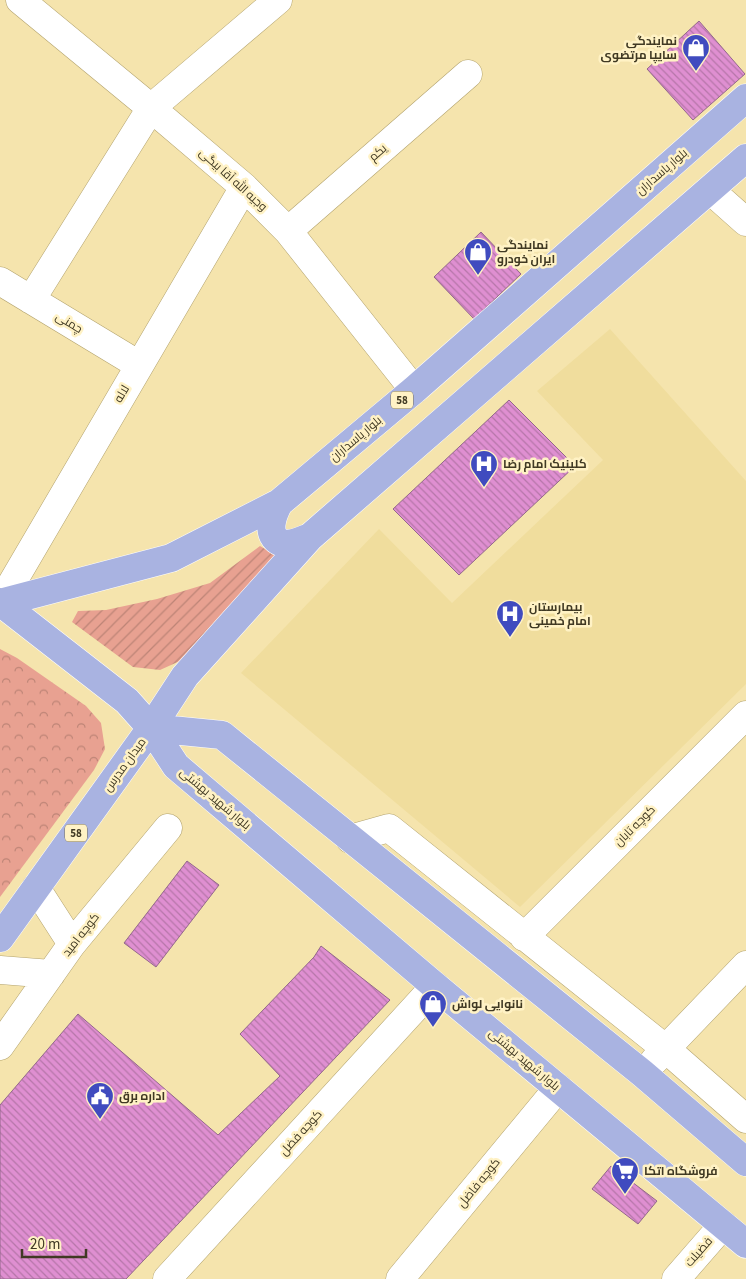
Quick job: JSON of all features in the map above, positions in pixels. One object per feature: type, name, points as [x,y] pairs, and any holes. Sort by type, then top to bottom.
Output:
[{"type":"main road","name":"بلوار پاسداران","points":[[0,602],[171,558],[279,503],[414,390],[746,98]]},
{"type":"main road","name":"58","points":[[151,728],[185,676],[310,537],[746,158]]},
{"type":"main road","points":[[279,503],[272,516],[271,523],[276,538],[283,543],[293,543],[310,537]]},
{"type":"main road","name":"میدان مدرس","points":[[0,602],[127,701],[151,728],[0,938]]},
{"type":"main road","points":[[151,728],[222,735],[642,1074],[746,1162]]},
{"type":"main road","name":"بلوار شهید بهشتی","points":[[151,728],[176,766],[435,986],[746,1244]]},
{"type":"street","name":"وجیه الله آقا بیگی","points":[[20,0],[244,187],[288,231],[414,390]]},
{"type":"street","points":[[31,300],[151,108],[278,0]]},
{"type":"street","name":"یکم","points":[[288,231],[468,74]]},
{"type":"street","name":"لاله","points":[[0,602],[244,187]]},
{"type":"street","points":[[710,190],[746,222]]},
{"type":"street","name":"چمنی","points":[[0,281],[138,366]]},
{"type":"street","name":"کوچه تابان","points":[[524,937],[746,715]]},
{"type":"street","name":"کوچه امید","points":[[0,1046],[72,944],[168,828]]},
{"type":"street","points":[[350,839],[389,828],[666,1049],[746,1119]]},
{"type":"street","points":[[36,888],[72,944]]},
{"type":"street","points":[[642,1074],[746,965]]},
{"type":"street","points":[[0,970],[51,974]]},
{"type":"street","name":"کوچه فضل","points":[[167,1279],[435,986]]},
{"type":"street","name":"کوچه فاضل","points":[[400,1279],[558,1088]]},
{"type":"street","name":"فضیلت","points":[[676,1279],[723,1225]]},
{"type":"shaded area","name":"بیمارستان امام خمینی","points":[[610,329],[746,481],[746,684],[520,907],[241,673],[379,529],[452,603],[603,460],[537,391]]},
{"type":"green space","points":[[260,546],[275,555],[182,660],[160,670],[133,667],[72,622],[78,611],[106,610],[157,599],[210,583]]},
{"type":"green space","points":[[0,649],[17,658],[86,706],[101,723],[105,749],[94,770],[0,897]]},
{"type":"building","name":"نمایندگی سایپا مرتضوی","points":[[699,21],[745,74],[693,120],[647,69]]},
{"type":"building","name":"نمایندگی ایران خودرو","points":[[481,232],[521,274],[474,319],[434,277]]},
{"type":"building","name":"کلینیک امام رضا","points":[[509,400],[575,466],[459,575],[393,509]]},
{"type":"building","points":[[187,861],[219,885],[156,967],[124,943]]},
{"type":"building","name":"اداره برق","points":[[321,946],[390,1000],[126,1279],[0,1279],[0,1105],[78,1014],[218,1135],[280,1076],[240,1034],[314,957]]},
{"type":"building","name":"فروشگاه اتکا","points":[[611,1166],[657,1201],[638,1224],[592,1189]]},
{"type":"place","name":"نمایندگی سایپا مرتضوی","points":[[696,72]]},
{"type":"place","name":"نمایندگی ایران خودرو","points":[[478,276]]},
{"type":"place","name":"کلینیک امام رضا","points":[[484,488]]},
{"type":"place","name":"بیمارستان امام خمینی","points":[[510,638]]},
{"type":"place","name":"نانوایی لواش","points":[[433,1028]]},
{"type":"place","name":"اداره برق","points":[[100,1120]]},
{"type":"place","name":"فروشگاه اتکا","points":[[625,1195]]}]
